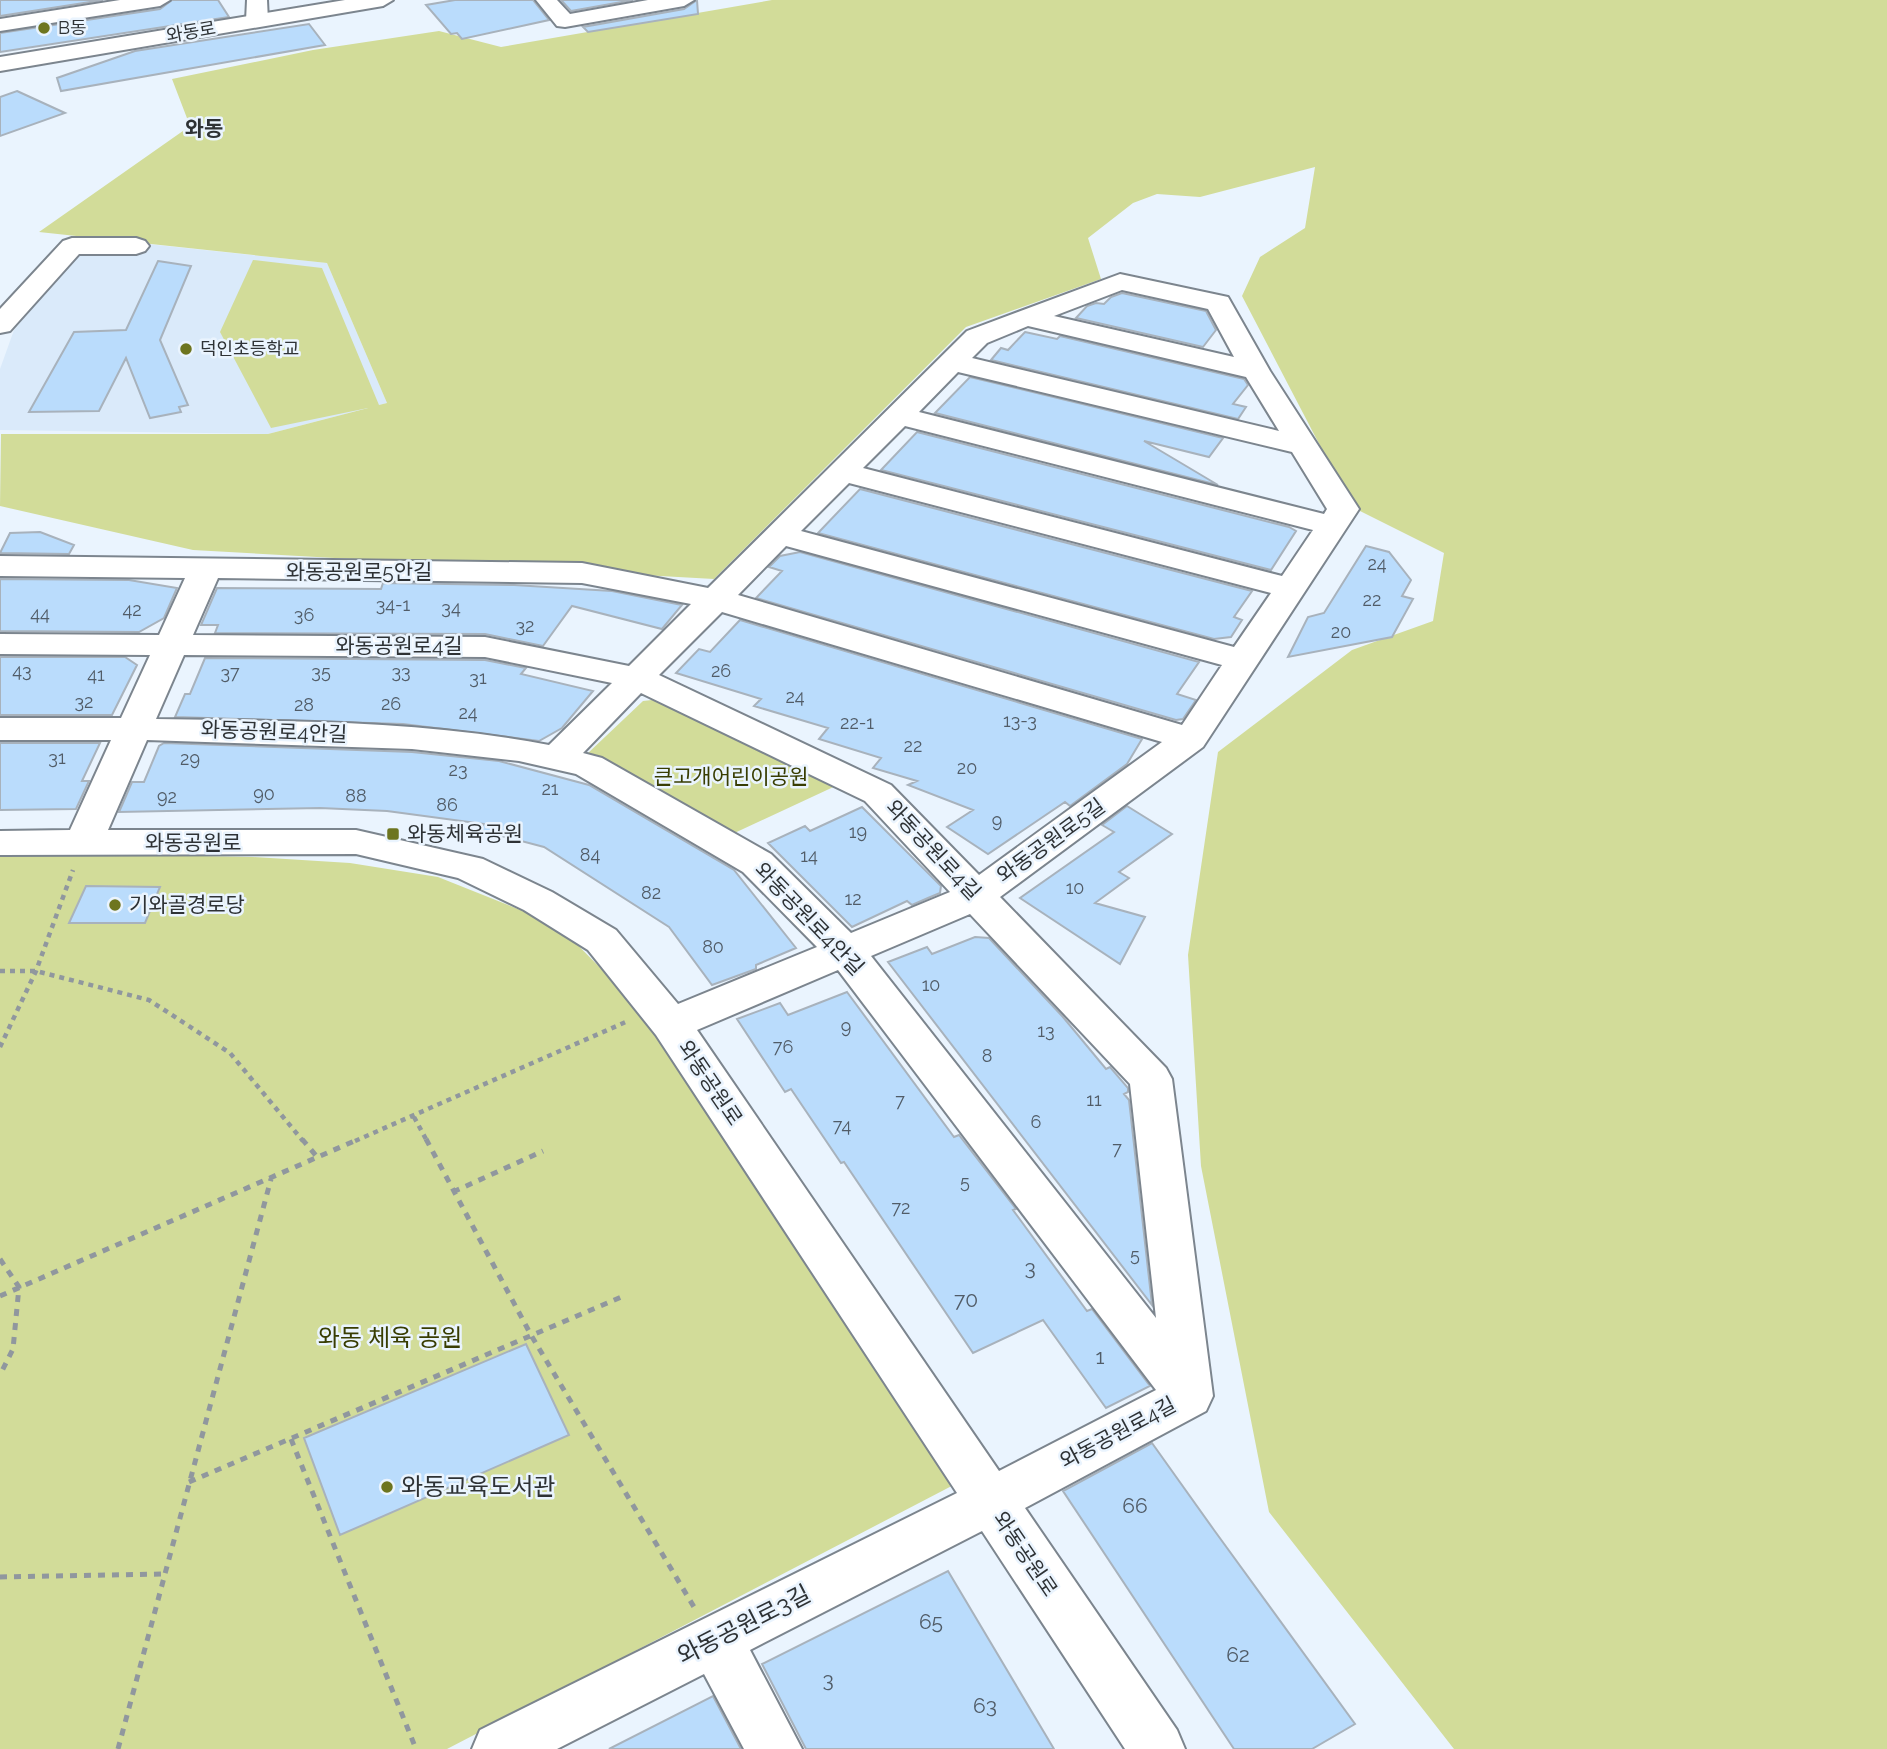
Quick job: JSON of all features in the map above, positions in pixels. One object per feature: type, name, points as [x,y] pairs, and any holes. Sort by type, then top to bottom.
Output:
[{"type":"street","points":[[4,25],[14,0]]},
{"type":"street","points":[[4,25],[125,3],[160,0]]},
{"type":"street","name":"와동로","points":[[0,64],[257,10],[383,0]]},
{"type":"street","points":[[546,0],[565,21],[684,0]]},
{"type":"street","points":[[0,325],[72,246],[136,246]]},
{"type":"street","name":"와동공원로5길","points":[[558,757],[977,337],[1119,282],[1218,303],[1256,371],[1343,509],[1190,739],[976,896],[845,951],[664,1016]]},
{"type":"street","points":[[1025,317],[1256,371]]},
{"type":"street","points":[[952,362],[1303,446]]},
{"type":"street","points":[[898,416],[1332,525]]},
{"type":"street","points":[[842,472],[1291,588]]},
{"type":"street","points":[[780,535],[1242,660]]},
{"type":"street","name":"와동공원로5안길","points":[[0,566],[582,573],[715,600]]},
{"type":"street","points":[[83,843],[205,570]]},
{"type":"street","points":[[715,600],[1190,739]]},
{"type":"street","name":"와동공원로4길","points":[[0,644],[485,647],[637,678],[878,793],[1151,1080],[1188,1396],[989,1502]]},
{"type":"street","name":"와동공원로4안길","points":[[0,729],[135,728],[432,738],[558,757],[589,766],[757,863],[845,951],[1188,1396]]},
{"type":"street","name":"와동공원로","points":[[0,843],[356,842],[469,868],[538,901],[602,940],[664,1016],[1157,1749]]},
{"type":"street","name":"와동공원로3길","points":[[500,1749],[989,1502]]},
{"type":"street","points":[[715,1640],[774,1749]]},
{"type":"path","points":[[0,1047],[36,971],[83,843]]},
{"type":"path","points":[[0,971],[36,971],[149,1000],[230,1053],[318,1158]]},
{"type":"path","points":[[0,1296],[414,1117],[664,1016]]},
{"type":"path","points":[[414,1117],[531,1335],[715,1640]]},
{"type":"path","points":[[453,1192],[543,1151]]},
{"type":"path","points":[[118,1749],[271,1178]]},
{"type":"path","points":[[0,1259],[9,1268],[19,1287],[13,1349],[0,1375]]},
{"type":"path","points":[[189,1482],[626,1295]]},
{"type":"path","points":[[291,1439],[416,1749]]},
{"type":"path","points":[[0,1577],[163,1574]]},
{"type":"shaded area","name":"덕인초등학교","points":[[90,238],[327,263],[387,403],[268,434],[0,430],[0,369],[14,330]]},
{"type":"green space","points":[[772,0],[1887,0],[1887,1749],[1454,1749],[1269,1512],[1201,1166],[1188,955],[1218,752],[1352,650],[1433,621],[1444,553],[1352,507],[1242,296],[1260,257],[1305,228],[1315,167],[1200,197],[1157,194],[1133,203],[1088,238],[1101,279],[966,327],[714,579],[193,550],[0,506],[1,434],[268,434],[368,408],[271,428],[220,332],[253,260],[322,268],[379,405],[387,403],[327,263],[39,232],[190,126],[172,79],[313,50],[439,31],[501,47]]},
{"type":"green space","name":"큰고개어린이공원","points":[[652,700],[774,738],[842,783],[728,836],[588,761],[587,754],[643,701]]},
{"type":"green space","name":"와동 체육 공원","points":[[0,852],[253,857],[350,863],[438,877],[558,925],[626,994],[967,1478],[447,1749],[0,1749]]},
{"type":"building","points":[[0,0],[103,0],[0,16]]},
{"type":"building","points":[[172,0],[218,0],[229,17],[0,52],[0,33],[160,9]]},
{"type":"building","points":[[455,0],[533,0],[549,20],[462,39],[457,33],[451,34],[426,5]]},
{"type":"building","points":[[561,0],[633,0],[571,11]]},
{"type":"building","points":[[697,0],[698,14],[588,32],[583,27],[684,9]]},
{"type":"building","points":[[309,24],[325,45],[61,91],[57,78],[135,51]]},
{"type":"building","points":[[17,91],[65,113],[0,136],[0,97]]},
{"type":"building","points":[[158,261],[191,266],[160,340],[188,405],[179,407],[181,412],[150,418],[126,358],[99,411],[29,412],[74,332],[126,330]]},
{"type":"building","points":[[1122,293],[1206,311],[1216,330],[1203,347],[1076,318],[1087,306],[1104,304],[1111,297]]},
{"type":"building","points":[[1025,332],[1057,339],[1060,336],[1244,379],[1248,385],[1233,404],[1246,407],[1238,419],[991,360],[1001,348],[1008,350]]},
{"type":"building","points":[[970,377],[1223,438],[1209,457],[1144,441],[1218,485],[935,413]]},
{"type":"building","points":[[917,432],[1289,527],[1296,531],[1271,570],[881,470]]},
{"type":"building","points":[[860,489],[1252,591],[1234,617],[1242,620],[1231,637],[1214,639],[818,533]]},
{"type":"building","points":[[40,532],[74,545],[69,554],[0,553],[10,533]]},
{"type":"building","points":[[1366,546],[1389,552],[1411,580],[1402,596],[1413,599],[1392,637],[1288,657],[1308,617],[1324,613]]},
{"type":"building","points":[[800,552],[1199,662],[1177,694],[1196,700],[1183,719],[1176,720],[756,598],[782,571],[769,567],[780,556]]},
{"type":"building","points":[[0,579],[129,580],[177,588],[164,618],[139,632],[0,631]]},
{"type":"building","points":[[383,583],[514,585],[612,591],[682,605],[662,629],[572,606],[543,646],[485,634],[215,633],[218,625],[201,625],[217,588],[381,589]]},
{"type":"building","points":[[740,620],[1142,739],[1127,764],[1070,806],[1065,802],[988,854],[947,827],[973,810],[908,785],[917,781],[873,768],[881,758],[819,739],[828,728],[754,706],[761,699],[676,673],[699,649],[710,652]]},
{"type":"building","points":[[0,657],[125,657],[137,665],[112,715],[0,715]]},
{"type":"building","points":[[205,658],[485,660],[526,668],[521,674],[593,691],[562,728],[539,741],[403,724],[175,717],[185,694],[190,694]]},
{"type":"building","points":[[0,743],[100,743],[82,781],[89,781],[76,809],[0,810]]},
{"type":"building","points":[[164,743],[412,752],[499,761],[589,785],[734,870],[796,948],[756,965],[756,969],[712,985],[669,927],[544,847],[479,830],[484,824],[387,811],[320,808],[119,812],[132,782],[144,782],[159,746]]},
{"type":"building","points":[[1127,806],[1172,834],[1119,872],[1129,878],[1095,903],[1145,917],[1120,964],[1020,898],[1114,832],[1102,825]]},
{"type":"building","points":[[862,807],[941,886],[940,893],[912,905],[907,901],[852,927],[768,843],[805,826],[810,831]]},
{"type":"building","name":"기와골경로당","points":[[86,886],[160,887],[145,923],[69,923]]},
{"type":"building","points":[[975,937],[989,938],[1063,1017],[1106,1069],[1110,1067],[1128,1088],[1128,1092],[1124,1094],[1129,1100],[1152,1305],[888,962],[927,947],[932,954]]},
{"type":"building","points":[[847,992],[954,1137],[959,1135],[1016,1209],[1013,1210],[1087,1311],[1092,1309],[1150,1386],[1106,1408],[1043,1320],[973,1353],[844,1162],[841,1163],[791,1089],[785,1092],[737,1019],[780,1003],[788,1015]]},
{"type":"building","name":"와동교육도서관","points":[[526,1344],[569,1435],[340,1535],[304,1438]]},
{"type":"building","points":[[1152,1443],[1355,1724],[1312,1749],[1234,1749],[1063,1491]]},
{"type":"building","points":[[948,1571],[1054,1749],[806,1749],[762,1664]]},
{"type":"building","points":[[713,1696],[741,1749],[609,1749]]},
{"type":"place","name":"B동","points":[[44,28]]},
{"type":"place","name":"덕인초등학교","points":[[186,349]]},
{"type":"place","name":"와동체육공원","points":[[393,834]]},
{"type":"place","name":"기와골경로당","points":[[115,905]]},
{"type":"place","name":"와동교육도서관","points":[[387,1487]]},
{"type":"district","name":"와동","points":[[204,129]]}]
